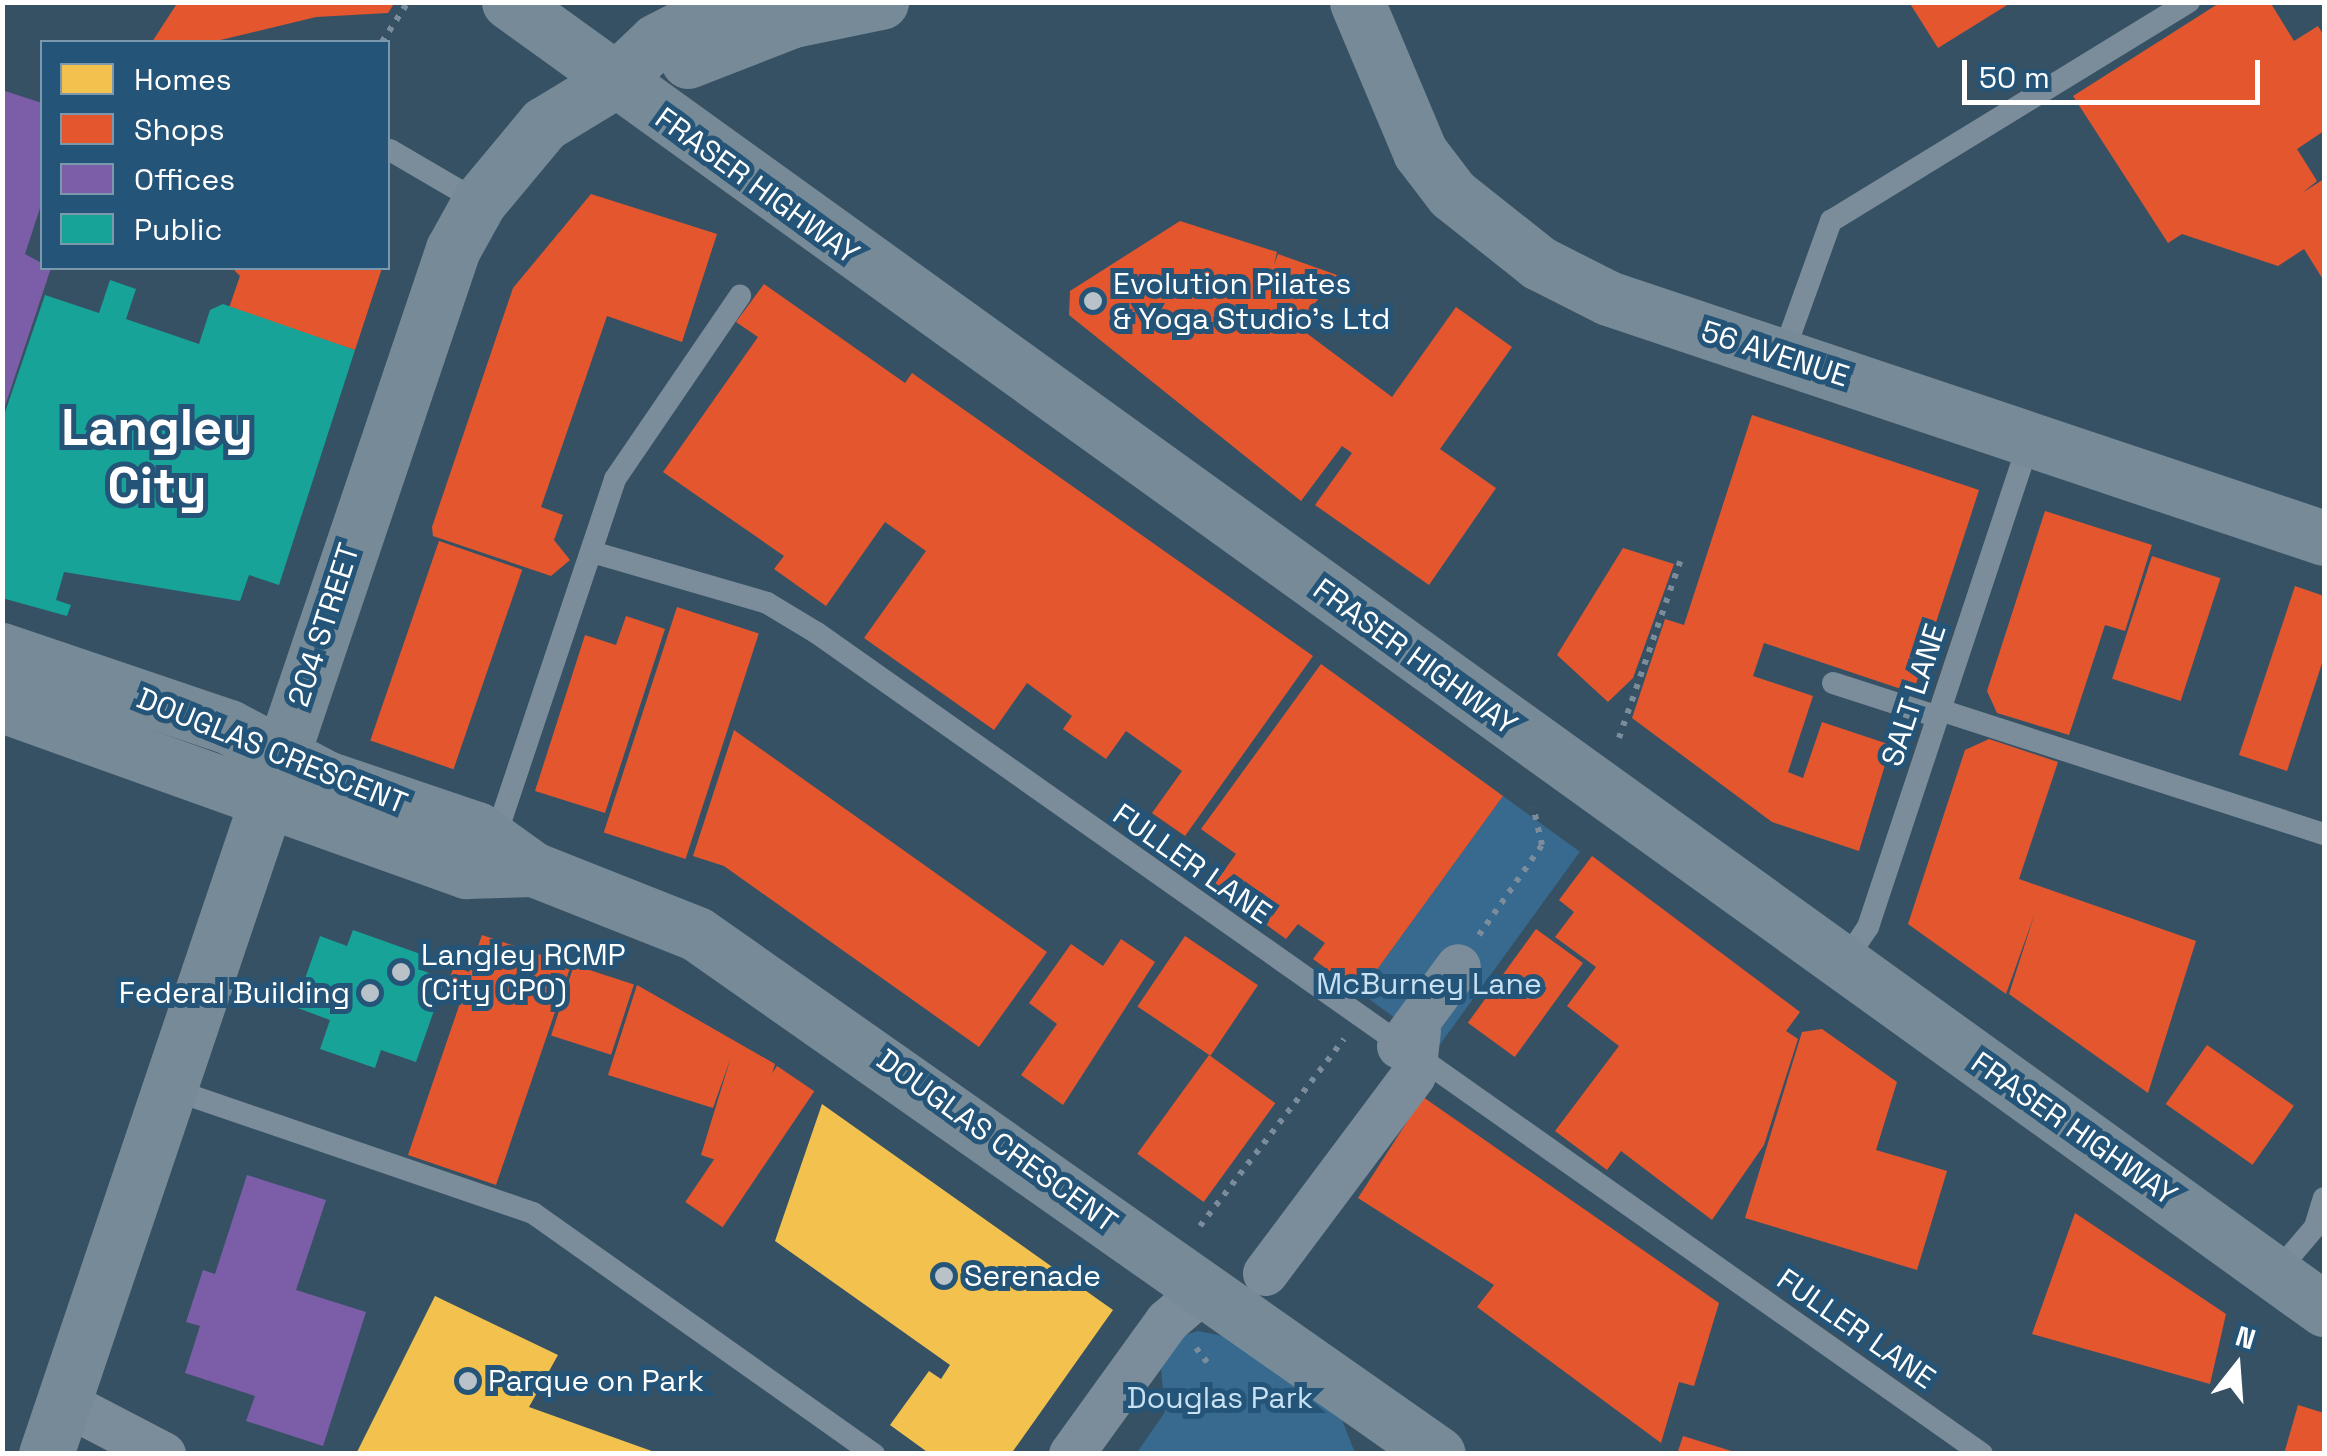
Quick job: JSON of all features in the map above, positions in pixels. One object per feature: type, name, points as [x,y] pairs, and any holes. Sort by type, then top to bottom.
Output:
[{"type":"street","name":"FRASER HIGHWAY","points":[[508,2],[613,82],[2324,1308]]},
{"type":"street","points":[[613,82],[656,41],[732,2]]},
{"type":"street","points":[[613,82],[793,20],[881,2]]},
{"type":"street","name":"56 AVENUE","points":[[1358,2],[1420,152],[1494,231],[1608,298],[2324,538]]},
{"type":"street","name":"204 STREET","points":[[46,1454],[434,297],[478,202],[544,124],[613,82]]},
{"type":"street","name":"DOUGLAS CRESCENT","points":[[2,650],[466,870],[514,855],[740,958],[1438,1454]]},
{"type":"street","name":"DOUGLAS CRESCENT","points":[[2,705],[274,776]]},
{"type":"street","points":[[1265,1273],[1412,1074],[1411,1044],[1458,966]]},
{"type":"street","points":[[1071,1454],[1167,1321],[1204,1289]]},
{"type":"street","points":[[63,1402],[164,1454]]},
{"type":"lane","points":[[1782,356],[1831,221],[2188,2]]},
{"type":"lane","points":[[390,150],[478,202]]},
{"type":"lane","points":[[514,855],[592,552],[616,479],[740,296]]},
{"type":"lane","name":"SALT LANE","points":[[1843,964],[1868,927],[2030,439]]},
{"type":"lane","name":"FULLER LANE","points":[[592,552],[767,604],[818,634],[1411,1044],[1979,1453]]},
{"type":"lane","points":[[1832,682],[2324,834]]},
{"type":"lane","points":[[171,1089],[533,1213],[874,1454]]},
{"type":"lane","points":[[2276,1273],[2315,1227],[2324,1198]]},
{"type":"path","points":[[383,40],[408,2]]},
{"type":"path","points":[[1619,738],[1682,556]]},
{"type":"green space","name":"McBurney Lane","points":[[1503,796],[1580,852],[1437,1048],[1360,993]]},
{"type":"green space","name":"Douglas Park","points":[[1198,1331],[1223,1336],[1342,1420],[1355,1453],[1136,1454],[1165,1412],[1161,1368],[1183,1336]]},
{"type":"building: Homes","name":"Serenade","points":[[822,1104],[1113,1310],[1011,1454],[930,1454],[890,1425],[929,1371],[941,1379],[950,1365],[775,1241]]},
{"type":"building: Homes","name":"Parque on Park","points":[[435,1296],[558,1355],[529,1407],[660,1454],[356,1454]]},
{"type":"building: Shops","points":[[178,2],[395,2],[388,13],[316,17],[220,40],[153,40]]},
{"type":"building: Shops","points":[[1909,2],[2012,2],[1938,48]]},
{"type":"building: Shops","points":[[2221,2],[2270,2],[2294,41],[2318,26],[2324,36],[2324,131],[2297,149],[2317,181],[2302,193],[2324,179],[2324,281],[2304,249],[2278,266],[2182,234],[2168,243],[2073,96]]},
{"type":"building: Shops","points":[[591,194],[717,234],[682,342],[607,316],[541,507],[563,515],[554,540],[570,560],[551,576],[433,536],[432,527],[513,288]]},
{"type":"building: Shops","points":[[1180,221],[1277,252],[1274,265],[1278,254],[1337,275],[1297,326],[1392,397],[1456,307],[1512,347],[1440,449],[1496,488],[1429,585],[1315,505],[1352,453],[1342,446],[1301,501],[1069,315],[1070,291]]},
{"type":"building: Shops","points":[[234,270],[381,270],[355,350],[229,308],[240,276]]},
{"type":"building: Shops","points":[[764,284],[905,383],[912,373],[1313,656],[1185,836],[1152,813],[1182,771],[1126,731],[1106,759],[1063,729],[1072,716],[1027,683],[994,730],[864,638],[926,551],[885,522],[826,606],[774,569],[784,556],[663,472],[758,337],[736,322]]},
{"type":"building: Shops","points":[[1752,415],[1979,490],[1913,693],[1764,643],[1753,676],[1813,696],[1788,772],[1803,778],[1822,722],[1891,745],[1859,851],[1772,822],[1632,718],[1665,619],[1684,625]]},
{"type":"building: Shops","points":[[2045,511],[2152,545],[2125,631],[2105,625],[2069,735],[1997,713],[1987,691]]},
{"type":"building: Shops","points":[[439,541],[522,570],[454,769],[370,741]]},
{"type":"building: Shops","points":[[1623,548],[1674,564],[1633,678],[1608,702],[1557,655]]},
{"type":"building: Shops","points":[[2152,556],[2220,578],[2181,701],[2112,679]]},
{"type":"building: Shops","points":[[2295,586],[2324,596],[2324,657],[2287,771],[2239,755]]},
{"type":"building: Shops","points":[[677,607],[759,634],[686,859],[604,832]]},
{"type":"building: Shops","points":[[626,616],[665,629],[605,813],[535,791],[585,635],[616,645]]},
{"type":"building: Shops","points":[[1321,664],[1503,796],[1360,993],[1313,959],[1325,943],[1298,924],[1286,939],[1213,886],[1236,854],[1201,829]]},
{"type":"building: Shops","points":[[734,730],[1047,952],[979,1047],[724,866],[693,856]]},
{"type":"building: Shops","points":[[1989,739],[2058,762],[2019,879],[2196,941],[2148,1093],[2009,994],[2035,913],[2006,994],[1908,924],[1965,750]]},
{"type":"building: Shops","points":[[1592,856],[1800,1012],[1786,1031],[1798,1039],[1764,1145],[1712,1220],[1621,1151],[1607,1170],[1555,1131],[1619,1046],[1567,1006],[1596,967],[1555,937],[1574,912],[1559,900]]},
{"type":"building: Shops","points":[[1536,929],[1583,963],[1515,1057],[1468,1023]]},
{"type":"building: Shops","points":[[482,935],[571,965],[496,1185],[408,1155],[461,1000],[444,994],[454,966],[469,972]]},
{"type":"building: Shops","points":[[1185,936],[1258,985],[1210,1056],[1137,1006]]},
{"type":"building: Shops","points":[[1121,939],[1155,962],[1063,1105],[1021,1075],[1057,1024],[1029,1003],[1071,944],[1103,966]]},
{"type":"building: Shops","points":[[574,965],[634,984],[611,1055],[551,1035]]},
{"type":"building: Shops","points":[[637,985],[775,1064],[743,1169],[701,1155],[731,1057],[713,1108],[608,1075]]},
{"type":"building: Shops","points":[[1822,1029],[1897,1082],[1876,1150],[1947,1171],[1917,1270],[1745,1218],[1802,1032]]},
{"type":"building: Shops","points":[[2207,1045],[2294,1106],[2253,1165],[2166,1104]]},
{"type":"building: Shops","points":[[1209,1055],[1275,1103],[1204,1202],[1137,1154]]},
{"type":"building: Shops","points":[[777,1066],[814,1091],[723,1227],[685,1202]]},
{"type":"building: Shops","points":[[1423,1097],[1719,1303],[1694,1386],[1679,1382],[1661,1443],[1477,1307],[1494,1285],[1358,1198]]},
{"type":"building: Shops","points":[[2075,1213],[2226,1314],[2210,1384],[2032,1334]]},
{"type":"building: Shops","points":[[2298,1405],[2324,1413],[2324,1454],[2284,1454]]},
{"type":"building: Shops","points":[[1683,1436],[1738,1453],[1738,1454],[1677,1454]]},
{"type":"building: Offices","points":[[2,90],[40,102],[40,208],[25,254],[40,262],[40,270],[50,270],[3,412]]},
{"type":"building: Offices","points":[[247,1175],[326,1200],[296,1290],[366,1312],[323,1446],[246,1421],[255,1396],[185,1373],[200,1326],[186,1322],[203,1270],[215,1274]]},
{"type":"building: Public","points":[[110,280],[136,289],[126,319],[199,344],[210,310],[223,304],[355,350],[279,585],[249,575],[240,601],[64,572],[56,600],[71,605],[67,616],[2,598],[2,421],[45,295],[99,313]]},
{"type":"building: Public","name":"Federal Building","points":[[353,930],[426,956],[421,970],[445,979],[416,1062],[381,1050],[375,1068],[320,1049],[330,1020],[295,1007],[320,936],[347,946]]},
{"type":"place","name":"Evolution Pilates & Yoga Studio's Ltd","points":[[1093,301]]},
{"type":"place","name":"Langley RCMP (City CPO)","points":[[401,972]]},
{"type":"place","name":"Federal Building","points":[[370,993]]},
{"type":"place","name":"Serenade","points":[[944,1276]]},
{"type":"place","name":"Parque on Park","points":[[468,1381]]},
{"type":"district","name":"Langley City","points":[[157,457]]}]
